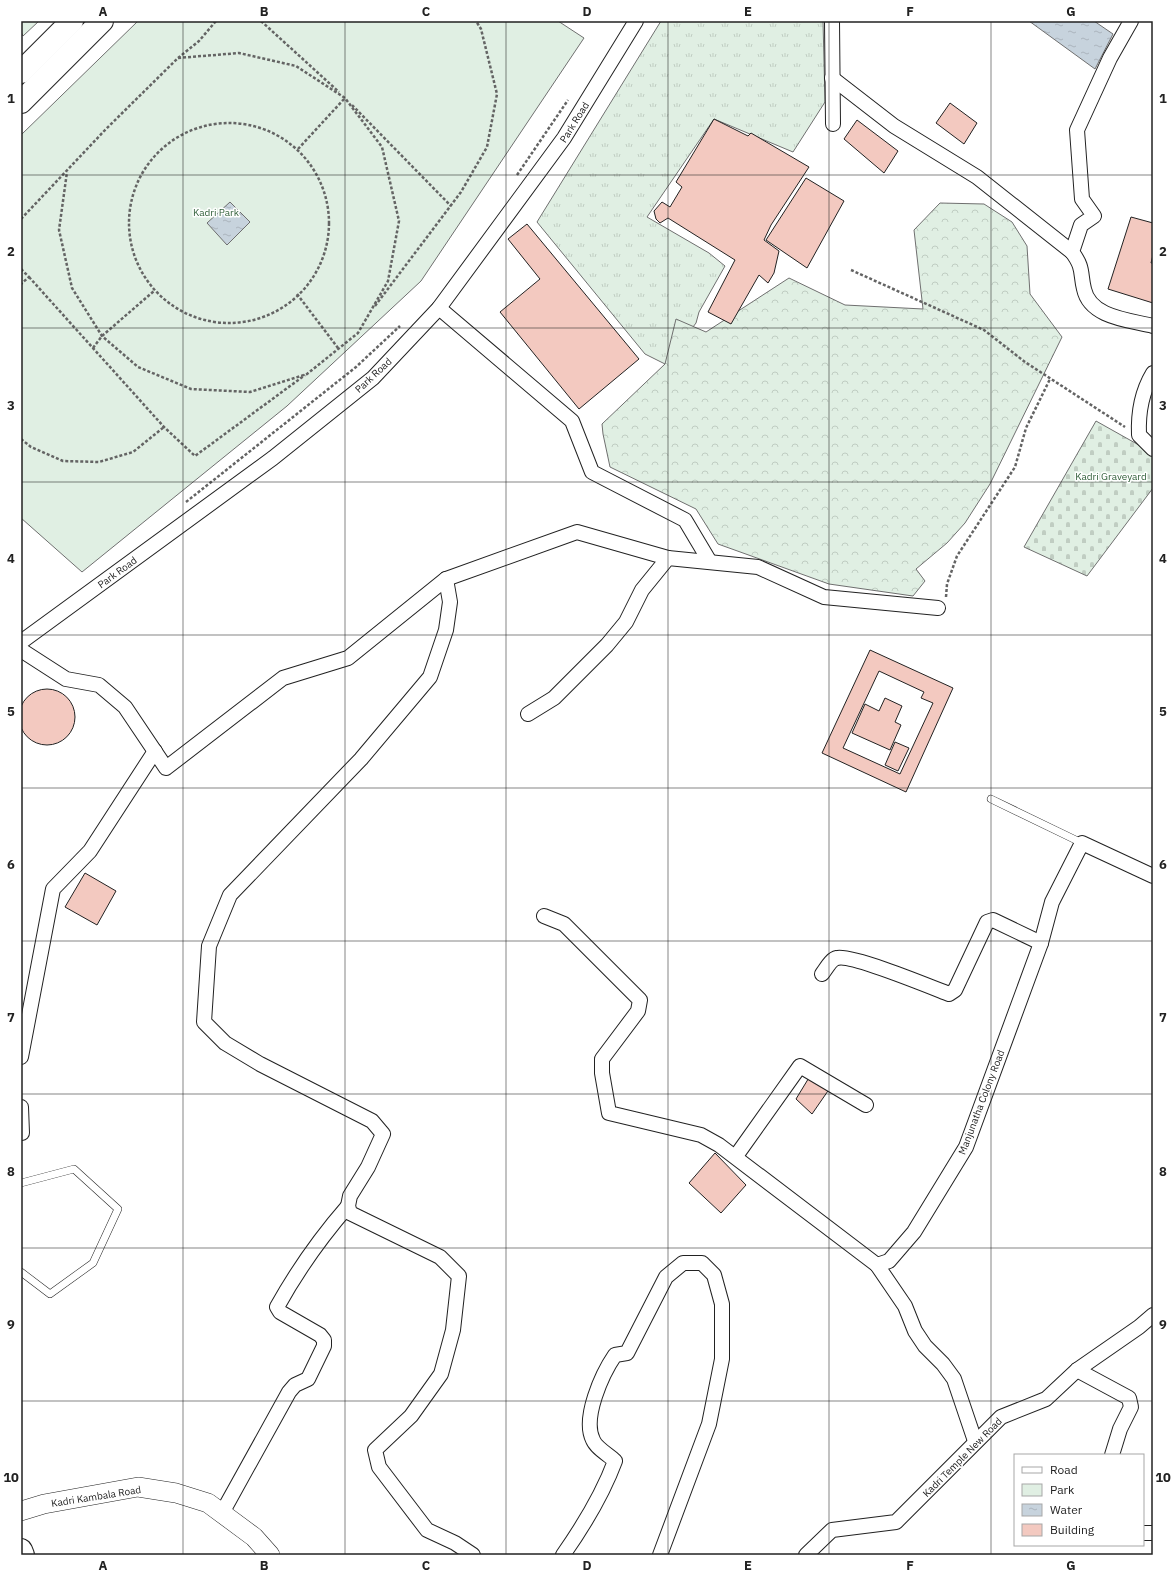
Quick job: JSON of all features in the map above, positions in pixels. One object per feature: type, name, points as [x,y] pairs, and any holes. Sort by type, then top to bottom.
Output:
[{"type":"main road","points":[[21,72],[72,21]]},
{"type":"main road","points":[[21,102],[102,21]]},
{"type":"main road","points":[[21,1550],[23,1555]]},
{"type":"street","name":"Park Road","points":[[21,642],[273,458],[373,378],[439,308],[564,138],[636,21]]},
{"type":"street","points":[[832,21],[833,124]]},
{"type":"street","points":[[1072,252],[1081,225],[1094,216],[1082,200],[1077,130],[1110,58],[1131,21]]},
{"type":"street","points":[[832,78],[894,126],[977,177],[1072,252],[1078,261],[1083,275],[1084,290],[1092,306],[1108,315],[1153,326]]},
{"type":"street","points":[[439,308],[572,421],[592,472],[684,520],[710,562]]},
{"type":"street","points":[[1153,373],[1141,400],[1138,416],[1139,435],[1153,449]]},
{"type":"street","points":[[21,650],[66,679],[99,685],[126,707],[166,768],[283,678],[348,658],[446,579],[577,532],[668,558],[758,566],[824,597],[942,604]]},
{"type":"street","points":[[528,714],[554,698],[607,645],[626,622],[642,590],[668,558]]},
{"type":"street","points":[[446,579],[450,602],[446,630],[430,677],[361,759],[230,895],[209,946],[204,1022],[225,1043],[260,1064],[372,1121],[383,1134],[368,1167],[350,1196],[348,1206],[350,1213],[440,1257],[459,1276],[453,1330],[441,1374],[412,1416],[375,1450],[379,1467],[427,1530],[455,1543],[473,1555]]},
{"type":"street","points":[[21,1057],[53,889],[90,850],[155,751]]},
{"type":"street","points":[[1082,843],[1153,876]]},
{"type":"street","name":"Manjunatha Colony Road","points":[[877,1264],[889,1261],[914,1232],[966,1147],[1041,942],[1052,902],[1082,843]]},
{"type":"street","points":[[544,916],[564,924],[640,1000],[638,1011],[602,1059],[602,1072],[609,1113],[701,1135],[736,1156],[877,1264],[905,1306],[915,1330],[925,1346],[943,1364],[954,1379],[975,1441]]},
{"type":"street","points":[[822,974],[833,960],[842,958],[868,964],[949,994],[955,990],[986,922],[993,920],[1041,942]]},
{"type":"street","points":[[736,1156],[800,1066],[866,1105]]},
{"type":"street","points":[[21,1108],[22,1133]]},
{"type":"street","points":[[222,1513],[289,1392],[295,1385],[308,1379],[324,1346],[324,1340],[320,1335],[280,1312],[277,1307],[290,1282],[348,1206]]},
{"type":"street","points":[[563,1555],[585,1523],[603,1492],[615,1461],[593,1442],[589,1431],[591,1412],[606,1370],[615,1355],[627,1353],[666,1277],[684,1263],[702,1263],[714,1275],[722,1304],[722,1359],[709,1424],[660,1555]]},
{"type":"street","name":"Kadri Temple New Road","points":[[806,1555],[832,1530],[896,1522],[927,1492],[975,1441],[1001,1417],[1046,1399],[1076,1370],[1139,1327],[1153,1315]]},
{"type":"street","points":[[1139,1327],[1153,1324]]},
{"type":"street","points":[[1076,1370],[1129,1398],[1130,1407],[1120,1429],[1112,1454]]},
{"type":"street","name":"Kadri Kambala Road","points":[[21,1511],[44,1504],[138,1488],[176,1493],[208,1503],[254,1537],[270,1555]]},
{"type":"lane","points":[[991,800],[1082,843]]},
{"type":"lane","points":[[21,1183],[74,1169],[118,1209],[93,1263],[50,1294],[21,1272]]},
{"type":"path","points":[[21,219],[106,130],[178,58],[199,41],[216,21]]},
{"type":"path","points":[[261,21],[345,98],[451,206]]},
{"type":"path","points":[[368,316],[461,192],[487,147],[497,94],[481,29],[476,21]]},
{"type":"path","points":[[21,269],[164,427],[195,456],[307,374],[358,333],[388,281],[399,221],[382,147],[345,98],[296,66],[239,53],[178,58]]},
{"type":"path","points":[[298,149],[345,98]]},
{"type":"path","points":[[514,178],[569,100]]},
{"type":"path","points":[[234,122],[269,130],[298,149],[319,177],[330,223],[323,257],[305,288],[275,312],[241,323],[206,321],[174,308],[154,291],[136,261],[128,227],[133,192],[147,164],[172,140],[204,125],[234,122]]},
{"type":"path","points":[[67,172],[59,230],[72,288],[102,336],[138,367],[191,389],[250,392],[307,374]]},
{"type":"path","points":[[851,270],[984,330],[1050,379],[1139,435]]},
{"type":"path","points":[[21,284],[28,276]]},
{"type":"path","points":[[93,348],[102,336],[154,291]]},
{"type":"path","points":[[297,294],[338,348]]},
{"type":"path","points":[[182,504],[356,367],[402,325]]},
{"type":"path","points":[[942,604],[947,584],[958,556],[1015,467],[1026,428],[1050,379]]},
{"type":"path","points":[[21,439],[31,447],[64,461],[99,462],[133,452],[164,427]]},
{"type":"green space","points":[[21,21],[39,21],[23,36],[21,32]]},
{"type":"green space","name":"Kadri Park","points":[[138,21],[558,21],[584,38],[421,281],[287,406],[82,572],[21,518],[21,135]]},
{"type":"green space","points":[[661,21],[823,21],[825,102],[793,152],[714,119],[647,217],[709,253],[725,266],[699,312],[696,323],[665,364],[645,354],[537,222]]},
{"type":"green space","points":[[940,203],[984,204],[1012,222],[1027,246],[1030,294],[1062,337],[990,484],[965,523],[947,543],[916,569],[925,581],[913,596],[829,584],[718,544],[696,509],[610,467],[602,424],[665,364],[676,319],[706,332],[789,278],[845,305],[923,309],[914,230]]},
{"type":"green space","name":"Kadri Graveyard","points":[[1096,421],[1153,453],[1153,488],[1087,576],[1024,547]]},
{"type":"water","points":[[1029,21],[1094,21],[1113,34],[1095,69]]},
{"type":"water","points":[[230,202],[250,222],[227,245],[207,223]]},
{"type":"building","points":[[950,103],[977,123],[964,144],[936,123]]},
{"type":"building","points":[[714,119],[748,136],[751,133],[809,167],[771,225],[764,240],[779,251],[774,273],[768,283],[759,275],[731,324],[708,312],[735,260],[668,218],[660,223],[656,219],[654,211],[662,202],[670,207],[682,187],[676,182]]},
{"type":"building","points":[[857,120],[898,151],[884,173],[844,139]]},
{"type":"building","points":[[806,178],[844,201],[807,268],[766,240]]},
{"type":"building","points":[[1131,217],[1153,223],[1153,255],[1151,263],[1153,263],[1153,303],[1108,289]]},
{"type":"building","points":[[527,224],[639,359],[579,409],[500,312],[540,279],[508,239]]},
{"type":"building","points":[[870,650],[953,688],[906,792],[822,753]],"holes":[[[879,671],[924,692],[921,698],[933,703],[900,774],[843,748]]]},
{"type":"building","points":[[47,689],[58,691],[67,697],[73,706],[75,717],[73,728],[67,737],[58,743],[47,745],[36,743],[27,737],[21,728],[19,717],[21,706],[27,697],[36,691]]},
{"type":"building","points":[[885,698],[902,706],[895,722],[901,725],[890,750],[852,733],[865,704],[879,711]]},
{"type":"building","points":[[895,742],[909,748],[898,771],[885,765]]},
{"type":"building","points":[[85,873],[116,891],[97,925],[65,907]]},
{"type":"building","points":[[810,1076],[830,1088],[812,1114],[796,1099]]},
{"type":"building","points":[[715,1153],[746,1185],[721,1213],[689,1183]]}]
